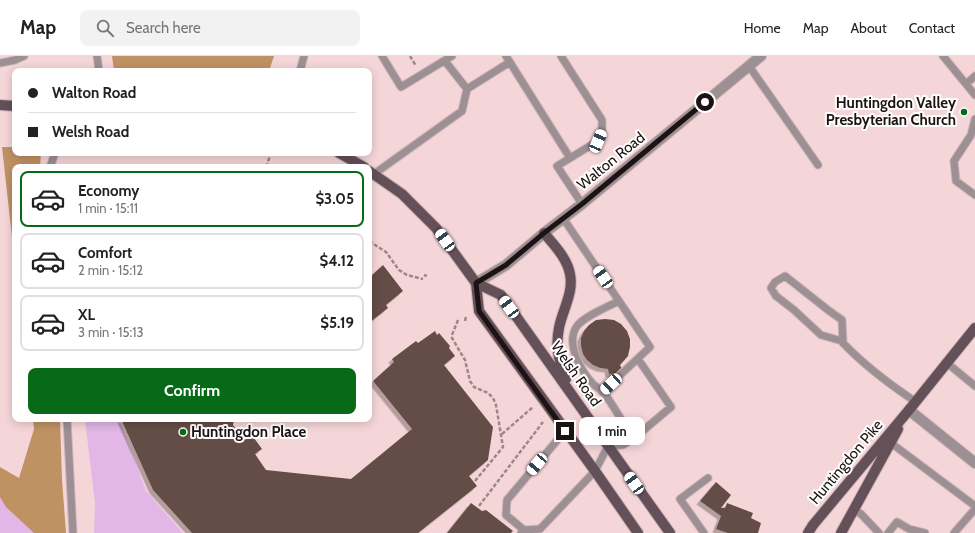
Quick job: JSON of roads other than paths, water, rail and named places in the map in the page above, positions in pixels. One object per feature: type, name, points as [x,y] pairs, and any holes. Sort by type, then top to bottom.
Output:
[{"type":"main road","points":[[0,105],[12,106]]},
{"type":"main road","points":[[344,156],[359,164]]},
{"type":"main road","name":"Welsh Road","points":[[372,172],[402,194],[436,228],[476,283],[501,295],[670,533]]},
{"type":"main road","points":[[544,233],[564,257],[571,275],[570,291],[558,329],[557,344],[558,360],[572,394]]},
{"type":"main road","name":"Welsh Road","points":[[476,283],[479,311],[638,533]]},
{"type":"main road","name":"Huntingdon Pike","points":[[808,533],[975,328]]},
{"type":"main road","name":"Huntingdon Pike","points":[[841,533],[909,410]]},
{"type":"street","name":"Walton Road","points":[[476,283],[506,265],[761,56]]},
{"type":"street","points":[[909,410],[975,463]]},
{"type":"lane","points":[[0,63],[15,60],[24,56]]},
{"type":"lane","points":[[97,56],[99,68]]},
{"type":"lane","points":[[301,68],[304,56]]},
{"type":"lane","points":[[382,56],[401,87],[452,56]]},
{"type":"lane","points":[[561,56],[602,120],[602,131],[598,141],[557,166],[582,204]]},
{"type":"lane","points":[[943,56],[975,95]]},
{"type":"lane","points":[[372,172],[462,111],[468,89],[508,59],[570,158]]},
{"type":"lane","points":[[445,61],[468,89]]},
{"type":"lane","points":[[748,66],[818,165]]},
{"type":"lane","points":[[966,84],[975,76]]},
{"type":"lane","points":[[975,119],[971,136],[954,161],[956,181],[975,195]]},
{"type":"lane","points":[[563,218],[650,347],[602,392]]},
{"type":"lane","points":[[844,343],[842,320],[785,276],[775,282],[771,288],[776,296],[794,310],[821,335],[844,343],[873,372],[916,402]]},
{"type":"lane","points":[[619,300],[586,319],[577,326],[573,335],[573,350],[577,361],[593,384],[602,392],[633,438]]},
{"type":"lane","points":[[565,431],[507,500],[506,515],[522,531],[540,529],[595,471],[608,446],[623,445],[671,407],[638,358]]},
{"type":"lane","points":[[946,363],[975,386]]},
{"type":"lane","points":[[67,422],[73,533]]},
{"type":"lane","points":[[891,443],[975,508],[954,533]]},
{"type":"lane","points":[[704,533],[680,499],[708,478]]},
{"type":"lane","points":[[855,510],[880,533]]},
{"type":"lane","points":[[888,533],[897,522],[909,529],[924,533]]},
{"type":"place","name":"Huntingdon Valley Presbyterian Church","points":[[964,112]]},
{"type":"place","name":"Huntingdon Place","points":[[183,432]]}]
